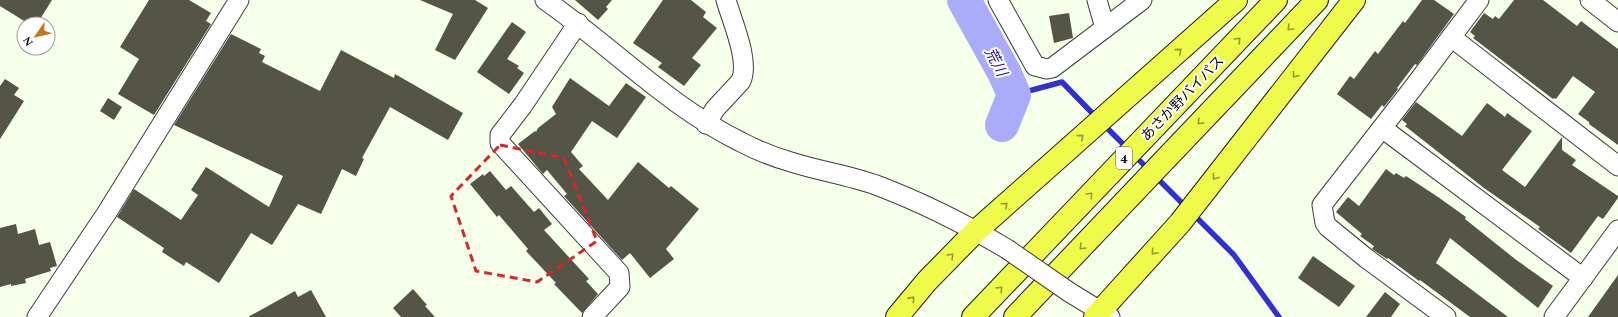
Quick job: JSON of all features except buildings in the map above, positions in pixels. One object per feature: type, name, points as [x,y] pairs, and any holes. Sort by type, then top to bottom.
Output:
[{"type":"highway","points":[[897,317],[927,281],[976,231],[1236,0]]},
{"type":"highway","name":"あさか野バイパス","points":[[973,317],[1276,0]]},
{"type":"highway","name":"あさか野バイパス","points":[[1015,317],[1317,0]]},
{"type":"highway","points":[[1102,315],[1180,223],[1354,0]]},
{"type":"street","points":[[37,317],[106,214],[239,0]]},
{"type":"street","points":[[545,0],[578,23],[677,104],[706,124],[742,143],[791,162],[840,174],[876,186],[941,213],[1007,249],[1102,315]]},
{"type":"street","points":[[706,124],[714,109],[741,81],[743,76],[744,60],[726,0]]},
{"type":"street","points":[[998,0],[1035,66],[1047,69],[1052,68],[1142,0]]},
{"type":"street","points":[[1098,0],[1105,28]]},
{"type":"street","points":[[1446,317],[1366,258],[1325,223],[1322,205],[1414,88],[1479,0]]},
{"type":"street","points":[[1590,0],[1618,22]]},
{"type":"street","points":[[578,23],[500,135],[500,143],[618,273],[620,287],[592,317]]},
{"type":"street","points":[[1451,37],[1618,166]]},
{"type":"street","points":[[1382,128],[1583,278]]},
{"type":"street","points":[[1554,317],[1618,230]]},
{"type":"highlighted area","points":[[500,145],[564,158],[597,241],[537,282],[476,271],[451,196]]},
{"type":"waterway","name":"荒川","points":[[964,0],[1005,74],[1014,95],[1002,125]]},
{"type":"waterway","points":[[1014,95],[1062,82],[1097,118]]},
{"type":"waterway","points":[[1103,124],[1128,149]]},
{"type":"waterway","points":[[1134,155],[1149,170]]},
{"type":"waterway","points":[[1155,176],[1186,207]]},
{"type":"waterway","points":[[1192,213],[1234,255],[1279,317]]}]
